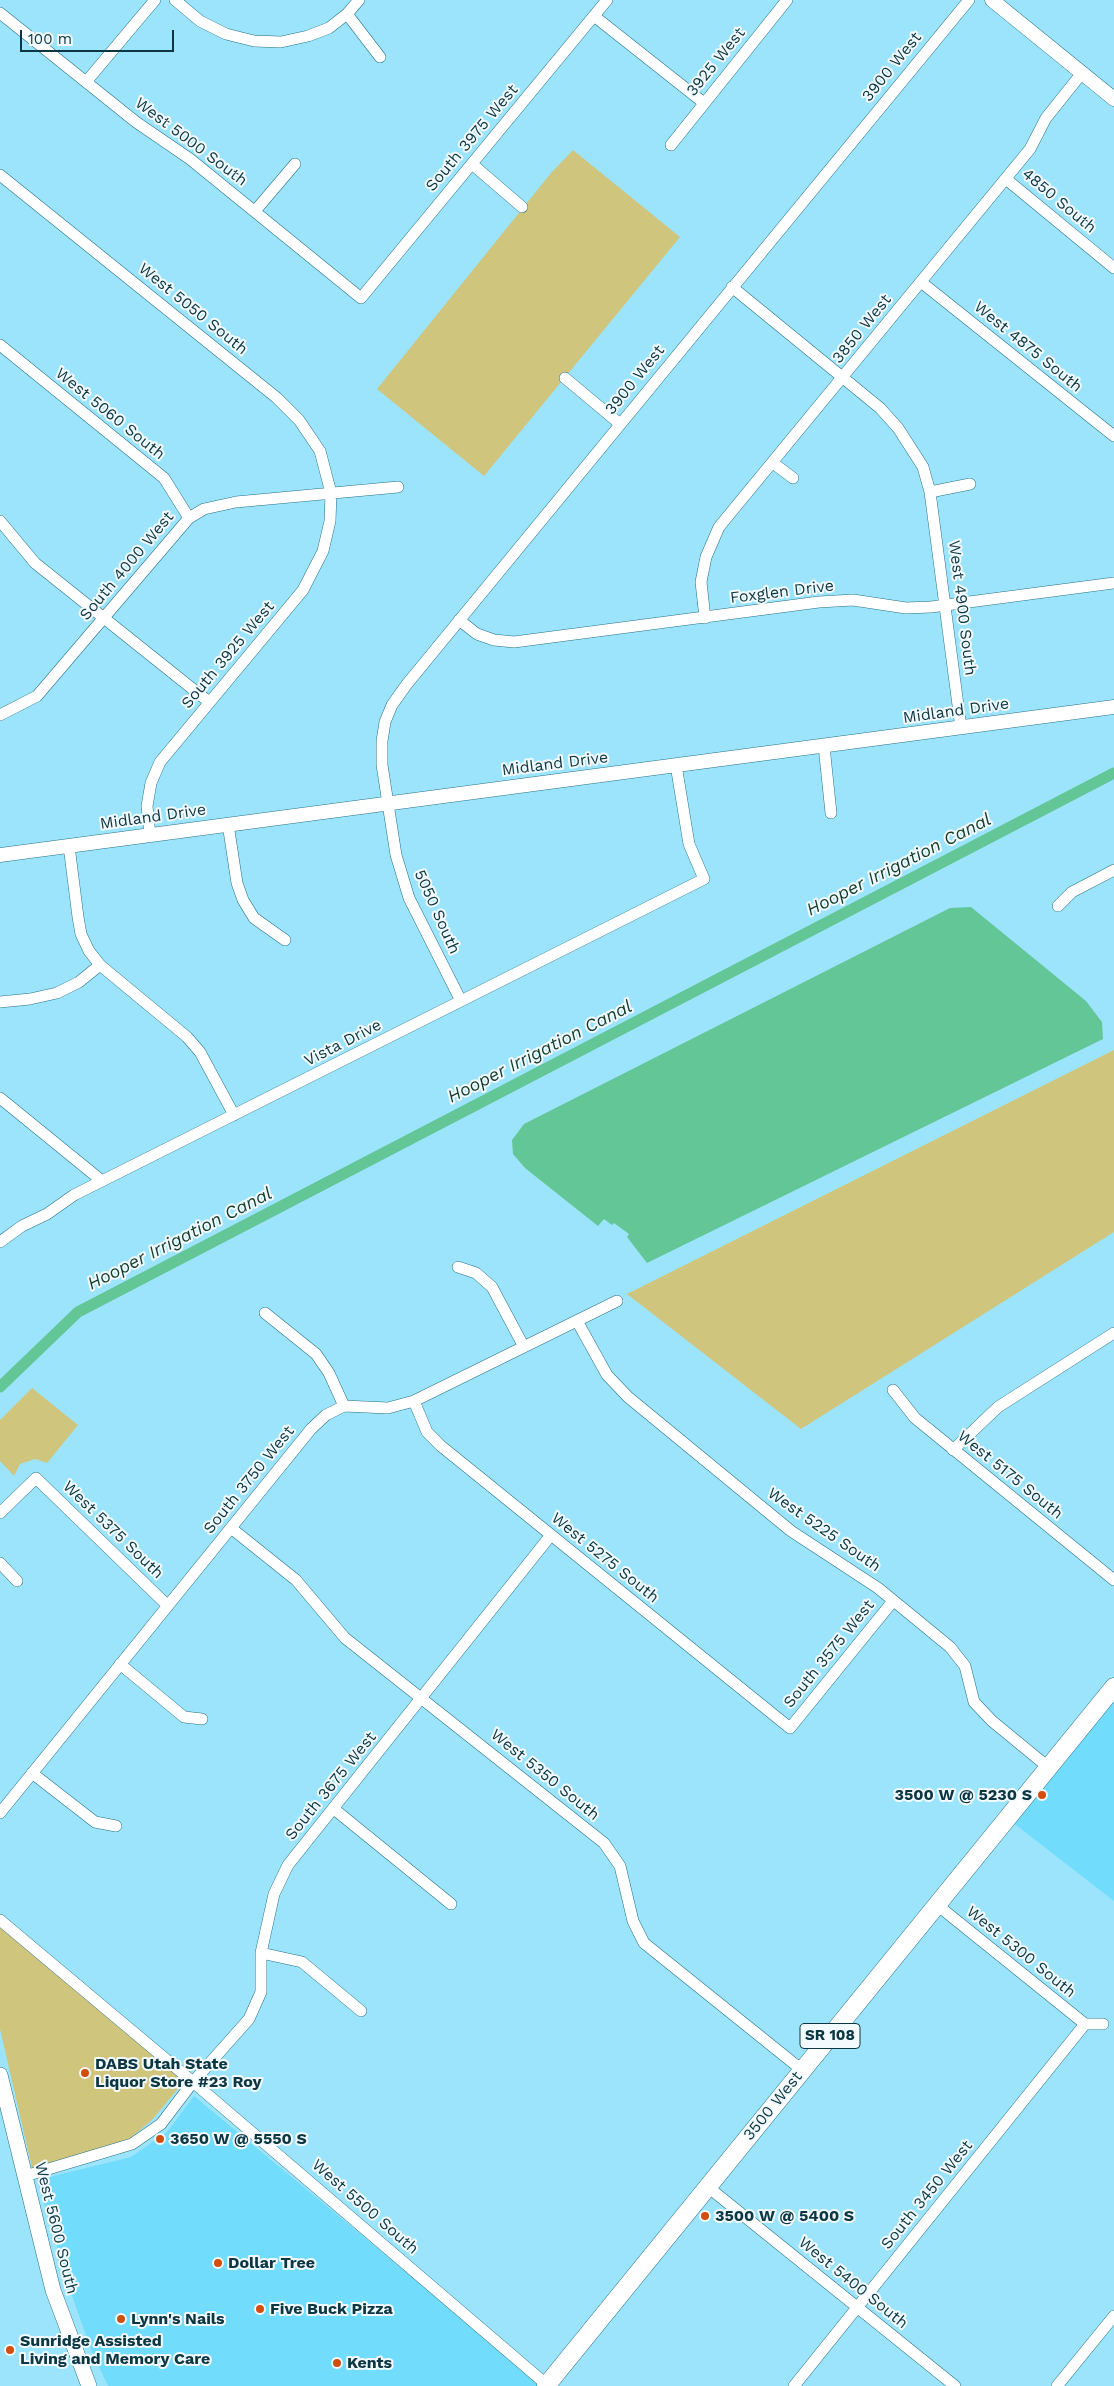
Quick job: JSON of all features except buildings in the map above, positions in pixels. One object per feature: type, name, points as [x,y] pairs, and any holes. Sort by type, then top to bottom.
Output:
[{"type":"main road","name":"3500 West","points":[[546,2386],[936,1904],[1113,1691]]},
{"type":"main road","name":"West 5600 South","points":[[0,2075],[53,2290],[89,2386]]},
{"type":"street","points":[[86,82],[154,0]]},
{"type":"street","points":[[175,0],[200,21],[226,34],[254,41],[281,42],[308,36],[329,28],[347,14],[359,0]]},
{"type":"street","name":"South 3975 West","points":[[361,298],[607,0]]},
{"type":"street","name":"3925 West","points":[[670,145],[787,0]]},
{"type":"street","name":"3900 West","points":[[389,803],[382,765],[382,741],[385,722],[392,705],[407,684],[969,0]]},
{"type":"street","points":[[992,0],[1114,99]]},
{"type":"street","name":"West 5000 South","points":[[0,13],[136,122],[190,159],[361,298]]},
{"type":"street","points":[[347,14],[380,57]]},
{"type":"street","points":[[594,16],[704,103]]},
{"type":"street","name":"3850 West","points":[[705,618],[702,582],[706,557],[719,528],[1030,149],[1046,118],[1082,73]]},
{"type":"street","points":[[255,211],[295,164]]},
{"type":"street","points":[[472,164],[522,207]]},
{"type":"street","name":"West 5050 South","points":[[0,175],[277,398],[299,420],[320,451],[331,493]]},
{"type":"street","name":"4850 South","points":[[1006,179],[1114,268]]},
{"type":"street","name":"West 4875 South","points":[[921,282],[1114,436]]},
{"type":"street","name":"West 4900 South","points":[[732,287],[880,408],[898,428],[923,467],[930,492],[961,728]]},
{"type":"street","name":"West 5060 South","points":[[0,345],[164,478],[188,518]]},
{"type":"street","points":[[565,378],[620,424]]},
{"type":"street","points":[[773,463],[793,478]]},
{"type":"street","points":[[930,492],[970,484]]},
{"type":"street","name":"South 4000 West","points":[[0,715],[37,696],[188,518],[204,510],[236,502],[398,487]]},
{"type":"street","name":"South 3925 West","points":[[150,835],[147,806],[151,783],[160,762],[303,590],[322,551],[330,521],[331,493]]},
{"type":"street","points":[[0,521],[35,563],[209,702]]},
{"type":"street","name":"Foxglen Drive","points":[[459,620],[477,634],[494,640],[514,642],[819,602],[853,600],[906,608],[945,606],[1114,583]]},
{"type":"street","name":"Midland Drive","points":[[0,855],[1114,707]]},
{"type":"street","points":[[824,746],[831,813]]},
{"type":"street","name":"Vista Drive","points":[[0,1242],[22,1226],[48,1214],[74,1195],[704,879],[689,844],[676,766]]},
{"type":"street","name":"5050 South","points":[[389,803],[396,855],[409,898],[461,1001]]},
{"type":"street","points":[[228,824],[237,883],[243,900],[254,918],[285,940]]},
{"type":"street","points":[[69,846],[81,934],[89,951],[100,965],[187,1037],[200,1052],[234,1115]]},
{"type":"street","points":[[1058,906],[1072,892],[1114,870]]},
{"type":"street","points":[[0,1002],[30,1000],[57,993],[79,982],[100,965]]},
{"type":"street","points":[[0,1098],[102,1181]]},
{"type":"street","points":[[458,1267],[476,1273],[492,1287],[524,1347]]},
{"type":"street","points":[[265,1313],[316,1354],[329,1373],[344,1406],[388,1408],[414,1401],[617,1301]]},
{"type":"street","name":"West 5225 South","points":[[577,1321],[607,1375],[628,1397],[791,1531],[878,1588],[950,1646],[964,1666],[974,1702],[992,1721],[1048,1767]]},
{"type":"street","points":[[954,1450],[998,1407],[1114,1333]]},
{"type":"street","name":"West 5175 South","points":[[893,1390],[915,1418],[1114,1580]]},
{"type":"street","name":"West 5275 South","points":[[414,1401],[427,1432],[441,1446],[790,1728]]},
{"type":"street","name":"South 3750 West","points":[[0,1813],[311,1430],[326,1415],[344,1406]]},
{"type":"street","name":"West 5375 South","points":[[0,1513],[36,1478],[168,1606]]},
{"type":"street","name":"West 5350 South","points":[[231,1528],[296,1580],[346,1638],[604,1843],[620,1866],[633,1921],[644,1943],[802,2070]]},
{"type":"street","name":"South 3675 West","points":[[25,2176],[132,2144],[161,2124],[193,2082],[250,2019],[261,1992],[261,1953],[274,1894],[288,1866],[551,1535]]},
{"type":"street","points":[[0,1563],[17,1580]]},
{"type":"street","name":"South 3575 West","points":[[790,1728],[893,1601]]},
{"type":"street","points":[[120,1664],[184,1717],[202,1718]]},
{"type":"street","points":[[32,1773],[95,1822],[116,1826]]},
{"type":"street","points":[[334,1808],[451,1904]]},
{"type":"street","name":"West 5300 South","points":[[936,1904],[1086,2024]]},
{"type":"street","name":"West 5500 South","points":[[0,1920],[193,2082],[546,2386]]},
{"type":"street","points":[[261,1953],[302,1962],[361,2011]]},
{"type":"street","points":[[1086,2024],[1103,2024]]},
{"type":"street","name":"South 3450 West","points":[[794,2386],[1086,2024]]},
{"type":"street","name":"West 5400 South","points":[[708,2186],[955,2386]]},
{"type":"street","points":[[1057,2386],[1114,2316]]},
{"type":"shaded area","points":[[573,150],[680,237],[484,476],[377,389],[551,173]]},
{"type":"shaded area","points":[[971,907],[1086,1001],[1102,1022],[1103,1039],[647,1263],[627,1237],[629,1234],[614,1223],[612,1225],[604,1219],[598,1226],[525,1168],[513,1154],[512,1140],[524,1124],[950,908]]},
{"type":"shaded area","points":[[1114,1050],[1114,1232],[801,1429],[627,1294]]},
{"type":"shaded area","points":[[32,1388],[78,1425],[47,1463],[35,1459],[20,1464],[14,1476],[0,1461],[0,1420]]},
{"type":"shaded area","points":[[1114,1693],[1114,1901],[1012,1822]]},
{"type":"shaded area","points":[[0,1925],[187,2078],[152,2120],[122,2145],[32,2168],[0,2029]]},
{"type":"shaded area","points":[[194,2096],[541,2384],[539,2386],[108,2386],[92,2352],[72,2296],[37,2180],[131,2157],[167,2132]]},
{"type":"waterway","name":"Hooper Irrigation Canal","points":[[0,1387],[78,1312],[1114,773]]},
{"type":"place","name":"3500 W @ 5230 S","points":[[1042,1795]]},
{"type":"place","name":"DABS Utah State Liquor Store #23 Roy","points":[[85,2073]]},
{"type":"place","name":"3650 W @ 5550 S","points":[[160,2139]]},
{"type":"place","name":"3500 W @ 5400 S","points":[[705,2216]]},
{"type":"place","name":"Dollar Tree","points":[[218,2263]]},
{"type":"place","name":"Five Buck Pizza","points":[[260,2309]]},
{"type":"place","name":"Lynn's Nails","points":[[121,2319]]},
{"type":"place","name":"Sunridge Assisted Living and Memory Care","points":[[10,2350]]},
{"type":"place","name":"Kents","points":[[337,2363]]}]
